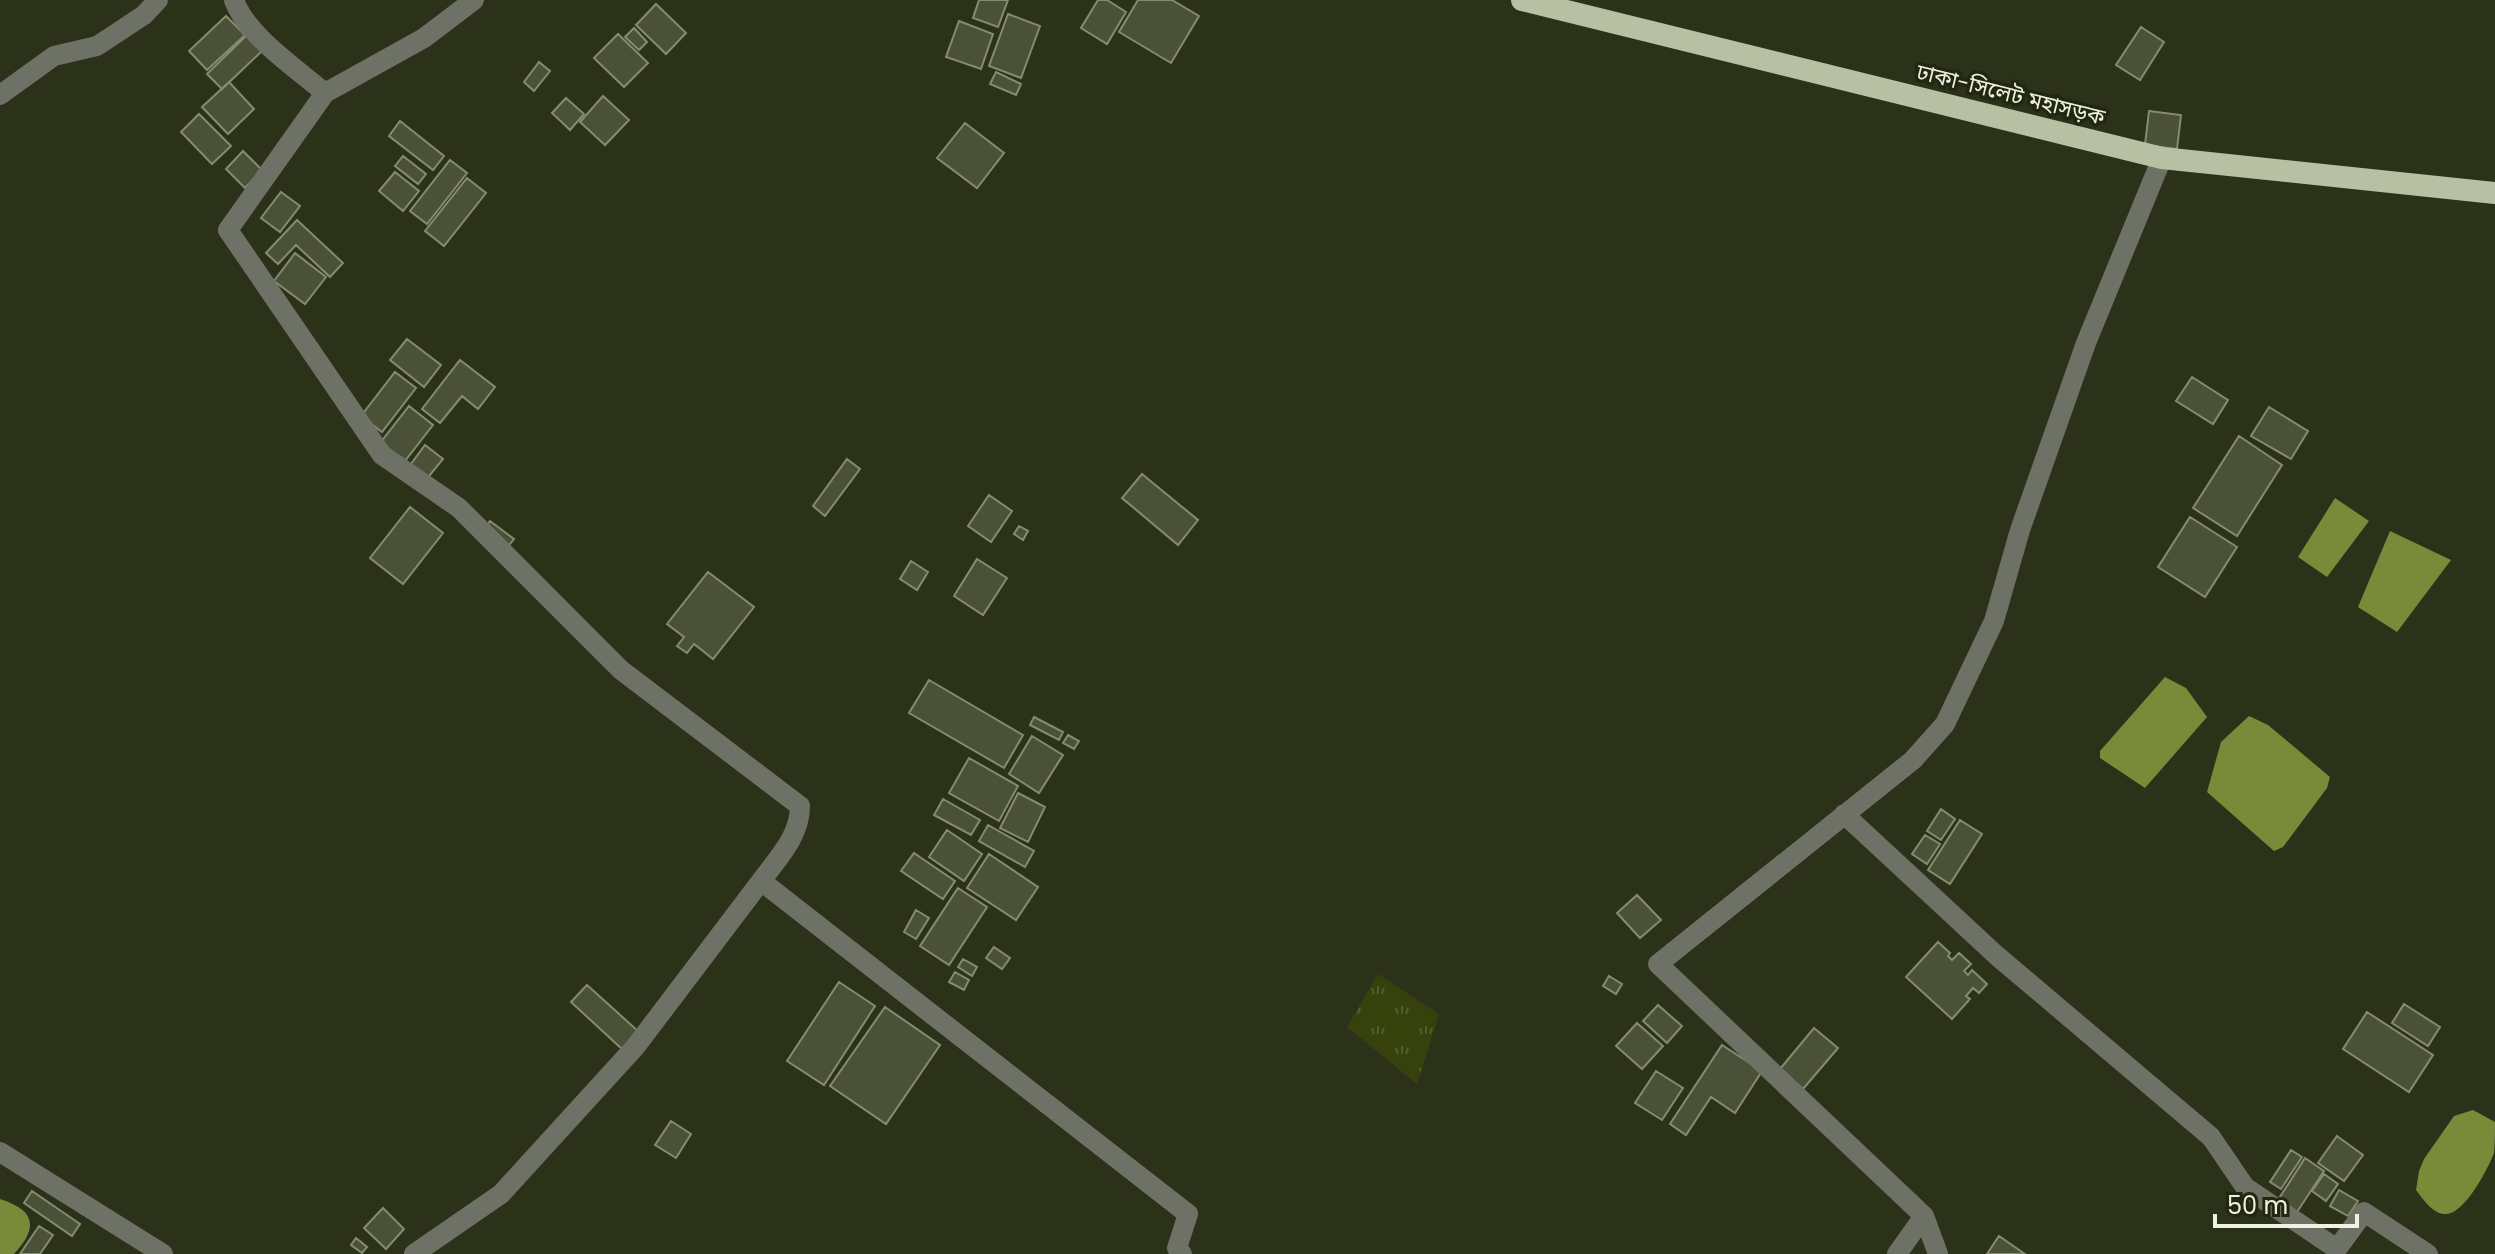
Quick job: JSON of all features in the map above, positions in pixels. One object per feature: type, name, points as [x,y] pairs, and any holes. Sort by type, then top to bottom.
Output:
[{"type":"highway","name":"ঢাকা-সিলেট মহাসড়ক","points":[[1522,0],[2162,158],[2495,193]]},
{"type":"street","points":[[0,95],[54,56],[97,46],[144,15],[158,0]]},
{"type":"street","points":[[234,0],[238,12],[262,39],[325,93]]},
{"type":"street","points":[[414,1254],[501,1194],[636,1046],[791,840],[800,821],[800,806],[621,670],[459,508],[382,455],[228,230],[325,93],[424,38],[474,0]]},
{"type":"street","points":[[1938,1254],[1924,1216],[1658,964],[1913,760],[1945,724],[1994,621],[2020,530],[2086,343],[2162,158]]},
{"type":"street","points":[[1844,814],[1996,955],[2211,1137],[2245,1187],[2337,1249],[2364,1212],[2428,1254]]},
{"type":"street","points":[[761,881],[1188,1214],[1177,1248],[1182,1254]]},
{"type":"street","points":[[0,1152],[163,1254]]},
{"type":"street","points":[[1897,1254],[1924,1216]]},
{"type":"green space","points":[[1378,974],[1439,1014],[1417,1084],[1347,1027]]},
{"type":"shaded area","points":[[2335,498],[2369,521],[2327,577],[2298,557]]},
{"type":"shaded area","points":[[2390,531],[2451,560],[2397,632],[2358,607]]},
{"type":"shaded area","points":[[2165,677],[2186,688],[2207,717],[2145,788],[2100,758],[2100,751]]},
{"type":"shaded area","points":[[2249,716],[2268,725],[2330,777],[2327,788],[2283,847],[2274,851],[2207,792],[2221,742]]},
{"type":"shaded area","points":[[2473,1110],[2495,1122],[2494,1153],[2467,1200],[2451,1213],[2440,1213],[2428,1205],[2416,1190],[2419,1171],[2454,1116]]},
{"type":"shaded area","points":[[0,1199],[20,1208],[30,1220],[27,1236],[14,1254],[0,1254]]},
{"type":"building","points":[[979,0],[1008,0],[998,27],[973,18]]},
{"type":"building","points":[[1098,0],[1107,0],[1126,12],[1107,44],[1081,28]]},
{"type":"building","points":[[1138,0],[1172,0],[1199,16],[1171,63],[1119,32]]},
{"type":"building","points":[[656,4],[686,33],[666,54],[636,25]]},
{"type":"building","points":[[1008,14],[1040,26],[1021,78],[989,66]]},
{"type":"building","points":[[226,16],[245,35],[207,70],[189,51]]},
{"type":"building","points":[[959,21],[993,34],[981,69],[946,57]]},
{"type":"building","points":[[2141,27],[2164,42],[2140,80],[2116,65]]},
{"type":"building","points":[[634,28],[647,42],[639,50],[625,37]]},
{"type":"building","points":[[249,33],[264,49],[222,89],[207,74]]},
{"type":"building","points":[[618,34],[648,63],[624,87],[594,58]]},
{"type":"building","points":[[539,62],[550,71],[534,91],[524,82]]},
{"type":"building","points":[[996,72],[1021,84],[1016,95],[990,84]]},
{"type":"building","points":[[229,82],[254,109],[228,134],[202,107]]},
{"type":"building","points":[[603,96],[629,120],[605,145],[580,122]]},
{"type":"building","points":[[566,98],[584,114],[570,130],[552,113]]},
{"type":"building","points":[[2149,111],[2181,115],[2177,149],[2145,145]]},
{"type":"building","points":[[199,114],[231,146],[212,164],[181,132]]},
{"type":"building","points":[[400,121],[444,156],[433,170],[389,136]]},
{"type":"building","points":[[965,123],[1004,153],[977,188],[937,158]]},
{"type":"building","points":[[243,151],[262,170],[245,188],[226,169]]},
{"type":"building","points":[[403,156],[426,174],[418,184],[395,166]]},
{"type":"building","points":[[450,160],[467,173],[427,224],[410,211]]},
{"type":"building","points":[[395,172],[419,191],[403,211],[379,191]]},
{"type":"building","points":[[467,178],[486,193],[444,246],[425,231]]},
{"type":"building","points":[[281,192],[300,206],[280,232],[261,218]]},
{"type":"building","points":[[297,220],[343,263],[330,277],[296,245],[278,264],[266,253]]},
{"type":"building","points":[[295,253],[326,277],[305,304],[274,281]]},
{"type":"building","points":[[407,339],[441,365],[424,387],[390,360]]},
{"type":"building","points":[[460,360],[495,387],[478,409],[462,396],[440,423],[422,409]]},
{"type":"building","points":[[395,372],[416,388],[382,432],[361,416]]},
{"type":"building","points":[[2192,377],[2228,400],[2213,424],[2176,401]]},
{"type":"building","points":[[409,406],[433,425],[401,466],[377,447]]},
{"type":"building","points":[[2269,407],[2308,431],[2291,459],[2251,436]]},
{"type":"building","points":[[2239,436],[2282,465],[2237,536],[2193,508]]},
{"type":"building","points":[[425,445],[443,459],[425,481],[408,468]]},
{"type":"building","points":[[847,459],[860,469],[825,516],[813,506]]},
{"type":"building","points":[[1142,474],[1198,520],[1178,545],[1122,498]]},
{"type":"building","points":[[989,495],[1012,511],[991,542],[968,526]]},
{"type":"building","points":[[410,507],[443,533],[403,584],[370,558]]},
{"type":"building","points":[[2190,517],[2237,547],[2205,597],[2158,567]]},
{"type":"building","points":[[490,521],[514,539],[506,549],[483,531]]},
{"type":"building","points":[[1019,526],[1028,531],[1023,540],[1014,534]]},
{"type":"building","points":[[977,559],[1007,578],[983,615],[954,596]]},
{"type":"building","points":[[911,561],[928,572],[917,590],[900,579]]},
{"type":"building","points":[[708,572],[754,607],[713,659],[694,644],[687,653],[677,646],[684,637],[667,624]]},
{"type":"building","points":[[929,680],[1023,735],[1004,768],[909,713]]},
{"type":"building","points":[[1034,717],[1063,732],[1059,740],[1030,725]]},
{"type":"building","points":[[1068,735],[1079,741],[1074,749],[1063,743]]},
{"type":"building","points":[[1032,736],[1063,755],[1039,793],[1009,774]]},
{"type":"building","points":[[969,758],[1018,786],[999,821],[949,793]]},
{"type":"building","points":[[1018,793],[1045,807],[1028,842],[1000,828]]},
{"type":"building","points":[[943,799],[980,820],[971,835],[934,815]]},
{"type":"building","points":[[1941,809],[1955,819],[1941,840],[1927,831]]},
{"type":"building","points":[[1960,820],[1982,834],[1950,884],[1928,870]]},
{"type":"building","points":[[988,825],[1034,851],[1025,867],[979,841]]},
{"type":"building","points":[[947,830],[982,854],[964,881],[929,857]]},
{"type":"building","points":[[1925,835],[1940,844],[1927,864],[1912,854]]},
{"type":"building","points":[[914,853],[955,881],[943,899],[901,871]]},
{"type":"building","points":[[989,854],[1038,887],[1016,920],[967,888]]},
{"type":"building","points":[[958,888],[987,907],[949,965],[920,946]]},
{"type":"building","points":[[1637,895],[1661,920],[1640,938],[1617,913]]},
{"type":"building","points":[[916,910],[929,918],[916,939],[904,932]]},
{"type":"building","points":[[1938,942],[1950,953],[1948,956],[1952,960],[1959,953],[1971,964],[1964,971],[1968,975],[1972,970],[1987,984],[1979,993],[1973,988],[1966,996],[1970,999],[1952,1019],[1906,977]]},
{"type":"building","points":[[994,947],[1010,958],[1002,969],[986,958]]},
{"type":"building","points":[[963,959],[977,967],[972,976],[958,967]]},
{"type":"building","points":[[955,972],[969,980],[964,990],[949,982]]},
{"type":"building","points":[[1609,976],[1622,984],[1616,994],[1603,986]]},
{"type":"building","points":[[839,982],[875,1006],[824,1085],[787,1061]]},
{"type":"building","points":[[587,985],[639,1032],[623,1050],[571,1002]]},
{"type":"building","points":[[2404,1004],[2440,1027],[2428,1046],[2392,1023]]},
{"type":"building","points":[[1658,1005],[1682,1026],[1667,1043],[1643,1021]]},
{"type":"building","points":[[885,1007],[940,1045],[886,1124],[830,1086]]},
{"type":"building","points":[[2367,1012],[2433,1055],[2409,1092],[2343,1049]]},
{"type":"building","points":[[1637,1023],[1663,1046],[1642,1069],[1616,1046]]},
{"type":"building","points":[[1814,1028],[1838,1048],[1803,1089],[1780,1069]]},
{"type":"building","points":[[1722,1045],[1762,1071],[1735,1113],[1711,1097],[1686,1135],[1670,1124]]},
{"type":"building","points":[[1656,1071],[1683,1088],[1662,1120],[1635,1103]]},
{"type":"building","points":[[671,1121],[691,1134],[676,1158],[655,1145]]},
{"type":"building","points":[[2337,1136],[2363,1155],[2344,1181],[2318,1163]]},
{"type":"building","points":[[2291,1150],[2302,1157],[2281,1189],[2270,1182]]},
{"type":"building","points":[[2305,1158],[2324,1171],[2297,1212],[2278,1200]]},
{"type":"building","points":[[2324,1174],[2338,1184],[2326,1201],[2312,1191]]},
{"type":"building","points":[[2339,1190],[2358,1201],[2348,1216],[2330,1206]]},
{"type":"building","points":[[32,1191],[80,1224],[72,1236],[24,1203]]},
{"type":"building","points":[[383,1208],[404,1229],[386,1249],[364,1228]]},
{"type":"building","points":[[39,1226],[53,1235],[40,1254],[20,1254]]},
{"type":"building","points":[[1999,1236],[2025,1254],[1987,1254]]},
{"type":"building","points":[[356,1238],[367,1247],[362,1253],[351,1245]]}]
